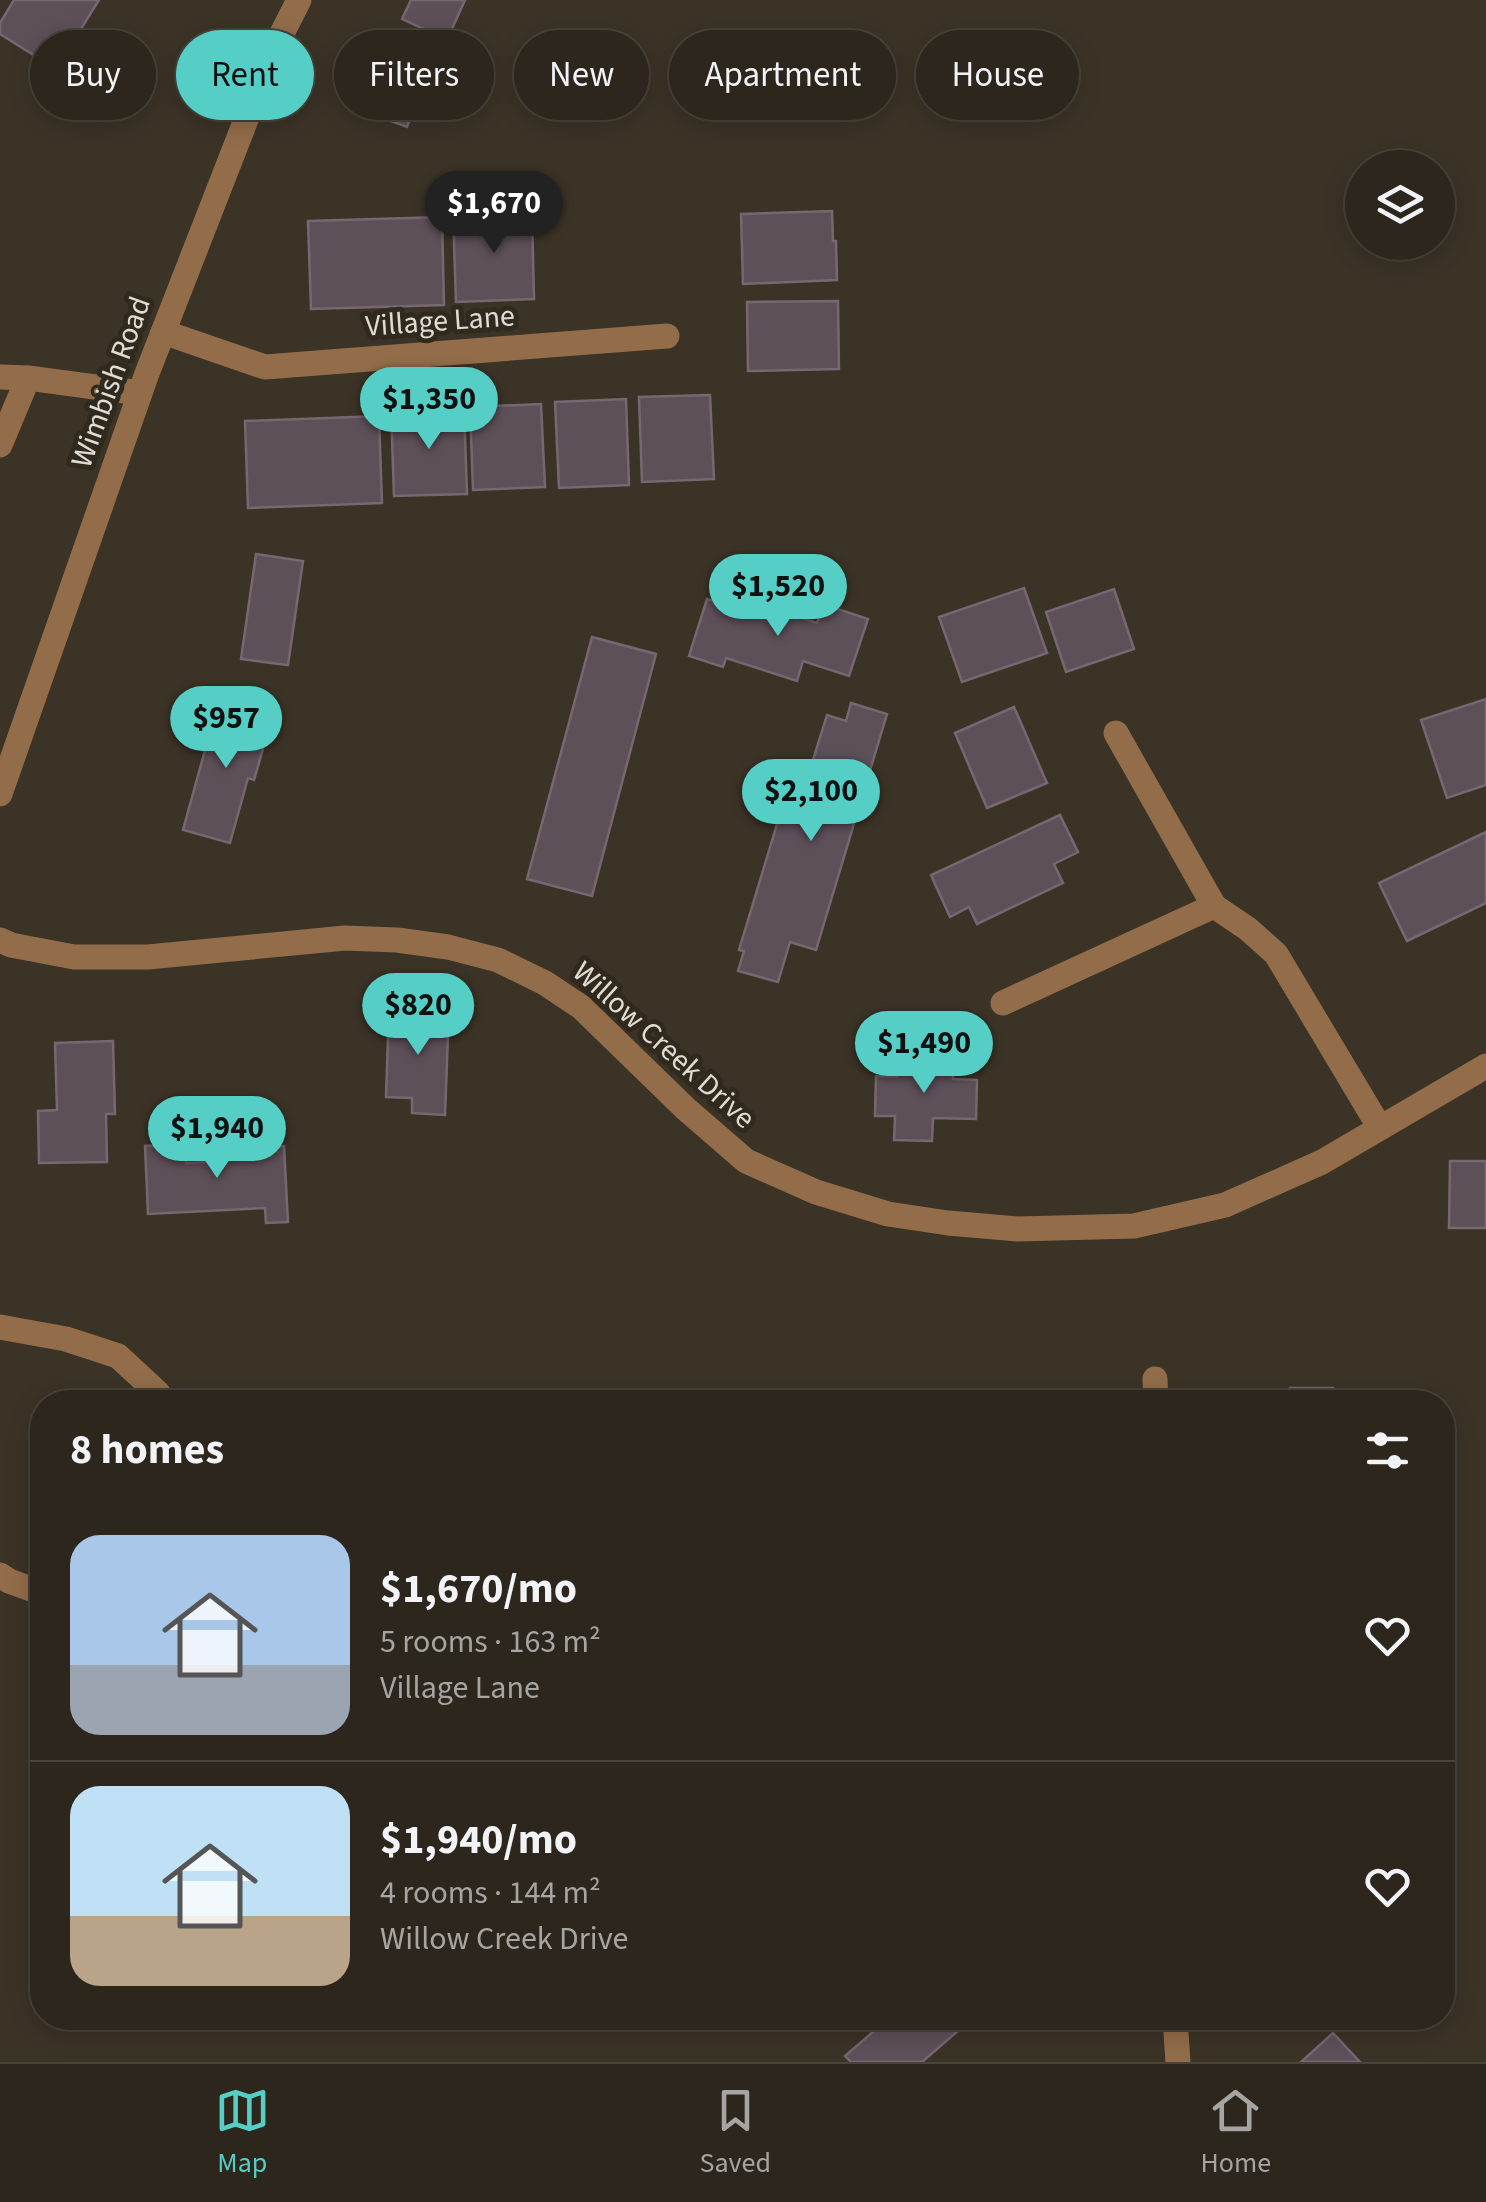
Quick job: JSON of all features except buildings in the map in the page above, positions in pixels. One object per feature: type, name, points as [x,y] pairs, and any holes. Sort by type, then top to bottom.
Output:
[{"type":"street","name":"Wimbish Road","points":[[0,794],[140,393],[272,53],[299,0]]},
{"type":"street","name":"Village Lane","points":[[163,332],[264,367],[668,336]]},
{"type":"street","points":[[0,378],[140,393]]},
{"type":"street","points":[[0,445],[28,378]]},
{"type":"street","points":[[1116,733],[1214,906],[1276,954],[1380,1128]]},
{"type":"street","points":[[1004,1003],[1214,906]]},
{"type":"street","name":"Willow Creek Drive","points":[[0,940],[11,946],[74,958],[148,957],[345,938],[379,939],[448,947],[498,960],[545,983],[581,1007],[686,1109],[746,1160],[816,1192],[888,1214],[1018,1229],[1134,1226],[1225,1205],[1322,1162],[1486,1066]]},
{"type":"street","points":[[0,1327],[66,1339],[118,1356],[155,1390]]},
{"type":"street","points":[[0,1575],[30,1589]]},
{"type":"street","points":[[1176,2030],[1178,2062]]}]
